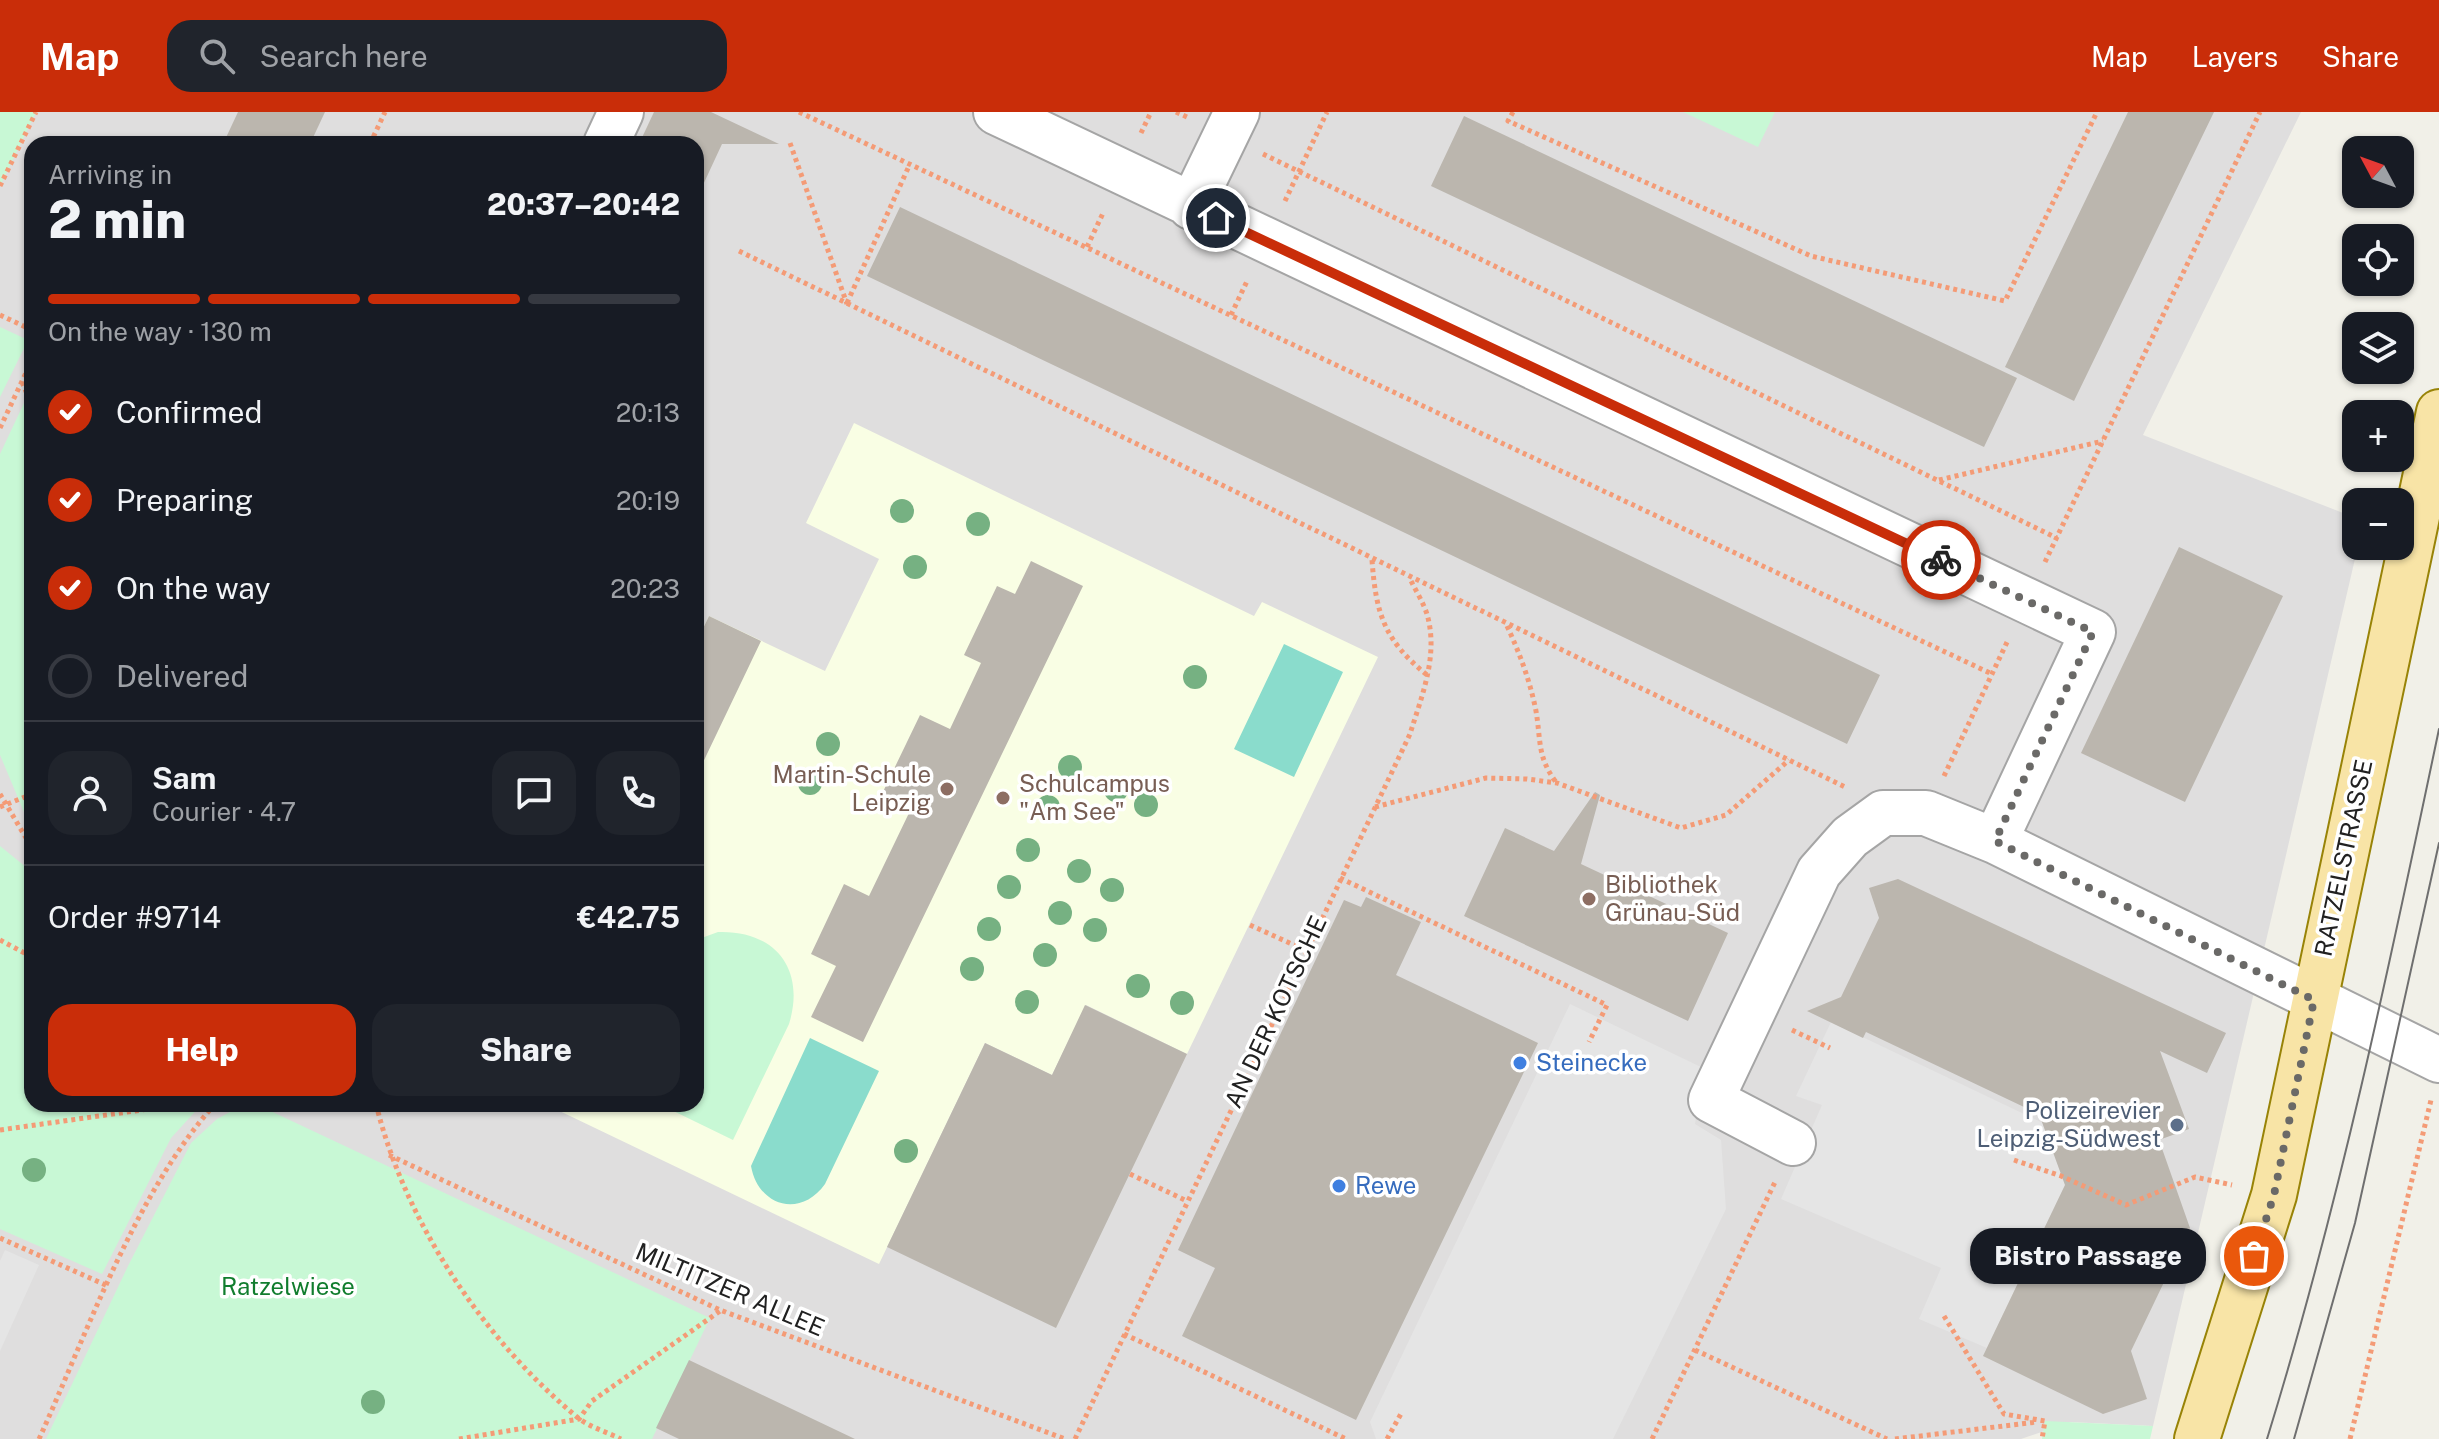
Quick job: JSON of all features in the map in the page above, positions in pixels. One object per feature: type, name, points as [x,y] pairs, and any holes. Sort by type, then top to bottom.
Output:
[{"type":"main road","name":"RATZELSTRASSE","points":[[2197,1439],[2274,1195],[2439,412]]},
{"type":"street","points":[[610,136],[621,112]]},
{"type":"street","points":[[996,112],[2093,632],[1995,841]]},
{"type":"street","points":[[1191,207],[1231,124]]},
{"type":"street","points":[[1785,1161],[1711,1100],[1819,872],[1850,837],[1883,813],[1926,813],[1995,841],[2314,1000],[2436,1077]]},
{"type":"path","points":[[24,136],[36,112]]},
{"type":"path","points":[[374,136],[385,112]]},
{"type":"path","points":[[799,112],[1992,674]]},
{"type":"path","points":[[1513,112],[1508,121],[1811,256],[2005,301],[2097,112]]},
{"type":"path","points":[[1939,786],[2260,112]]},
{"type":"path","points":[[1231,124],[2057,538]]},
{"type":"path","points":[[0,186],[24,137]]},
{"type":"path","points":[[790,143],[847,304]]},
{"type":"path","points":[[847,304],[909,166]]},
{"type":"path","points":[[739,251],[1410,579],[1865,796],[1883,813]]},
{"type":"path","points":[[0,315],[24,326]]},
{"type":"path","points":[[0,428],[24,378]]},
{"type":"path","points":[[22,382],[24,387]]},
{"type":"path","points":[[1938,481],[2103,441]]},
{"type":"path","points":[[1372,560],[1378,615],[1406,658],[1428,675]]},
{"type":"path","name":"AN DER KOTSCHE","points":[[1075,1439],[1410,734],[1428,675],[1428,618],[1410,579]]},
{"type":"path","points":[[1507,625],[1524,664],[1535,710],[1542,764],[1557,783]]},
{"type":"path","points":[[1375,807],[1486,778],[1557,783],[1681,828],[1726,815],[1789,760]]},
{"type":"path","points":[[0,794],[2,807],[24,837]]},
{"type":"path","points":[[2,807],[24,797]]},
{"type":"path","points":[[1340,878],[1607,1005],[1589,1042]]},
{"type":"path","points":[[1250,925],[1305,950]]},
{"type":"path","points":[[0,940],[24,953]]},
{"type":"path","points":[[2350,1439],[2436,1077]]},
{"type":"path","points":[[0,1130],[127,1112]]},
{"type":"path","points":[[39,1439],[108,1286],[183,1140],[208,1112]]},
{"type":"path","points":[[378,1112],[389,1155],[434,1245],[486,1325],[579,1419],[621,1439]]},
{"type":"path","name":"MILTITZER ALLEE","points":[[389,1155],[720,1310],[1065,1439]]},
{"type":"path","points":[[2014,1160],[2061,1176],[2126,1205],[2195,1177],[2233,1186]]},
{"type":"path","points":[[1652,1439],[1785,1161]]},
{"type":"path","points":[[1130,1174],[1187,1201]]},
{"type":"path","points":[[0,1238],[108,1286]]},
{"type":"path","points":[[459,1439],[579,1419],[592,1401],[720,1310]]},
{"type":"path","points":[[1944,1316],[2004,1414],[2045,1421]]},
{"type":"path","points":[[1124,1334],[1346,1439]]},
{"type":"path","points":[[1695,1350],[1887,1439]]},
{"type":"path","points":[[1387,1439],[1402,1412]]},
{"type":"path","points":[[1895,1439],[2045,1421]]},
{"type":"path","points":[[2042,1439],[2045,1421]]},
{"type":"shaded area","points":[[0,112],[2301,112],[2143,435],[2342,513],[2342,560],[2355,560],[2153,1426],[2071,1422],[2021,1439],[0,1439]]},
{"type":"shaded area","name":"Schulcampus \"Am See\"","points":[[854,423],[1254,616],[1262,602],[1378,657],[1187,1054],[1086,1005],[1052,1075],[985,1043],[879,1264],[562,1112],[704,1112],[704,626],[709,616],[825,671],[879,559],[806,523]]},
{"type":"shaded area","points":[[1284,644],[1343,672],[1294,777],[1234,749]]},
{"type":"shaded area","points":[[1570,1004],[1703,1068],[1695,1124],[1721,1140],[1726,1209],[1613,1439],[1376,1439],[1370,1422]]},
{"type":"shaded area","points":[[1831,1022],[2043,1123],[2065,1185],[1987,1348],[1919,1319],[1941,1268],[1781,1199],[1822,1105],[1796,1096]]},
{"type":"shaded area","points":[[810,1038],[879,1071],[825,1184],[804,1202],[781,1203],[762,1191],[751,1166]]},
{"type":"shaded area","points":[[5,1250],[39,1265],[0,1351],[0,1261]]},
{"type":"green space","points":[[0,112],[36,112],[24,136],[0,186]]},
{"type":"green space","points":[[1683,112],[1775,112],[1758,147]]},
{"type":"green space","points":[[0,327],[24,338],[24,348],[0,397]]},
{"type":"green space","points":[[24,403],[24,812],[0,755],[0,454]]},
{"type":"green space","points":[[0,846],[24,866],[24,1112],[195,1112],[171,1138],[102,1274],[0,1229]]},
{"type":"green space","points":[[718,932],[756,938],[781,957],[789,970],[793,986],[789,1024],[733,1140],[675,1112],[704,1112],[704,937]]},
{"type":"green space","name":"Ratzelwiese","points":[[230,1112],[273,1112],[710,1318],[652,1439],[46,1439],[128,1266],[191,1143],[217,1119]]},
{"type":"green space","points":[[2045,1421],[2153,1426],[2150,1439],[2042,1439]]},
{"type":"building","points":[[238,112],[325,112],[314,136],[227,136]]},
{"type":"building","points":[[654,112],[711,112],[779,144],[722,144],[704,183],[704,136],[643,136]]},
{"type":"building","points":[[2128,112],[2214,112],[2074,401],[2005,367]]},
{"type":"building","points":[[1464,116],[2017,378],[1984,447],[1431,186]]},
{"type":"building","points":[[900,207],[1880,675],[1847,744],[867,276]]},
{"type":"building","points":[[2179,547],[2283,596],[2185,802],[2081,753]]},
{"type":"building","points":[[1031,561],[1083,586],[863,1042],[811,1017],[836,966],[811,954],[844,884],[869,896],[909,813],[880,798],[920,715],[950,729],[981,663],[964,655],[997,586],[1015,594]]},
{"type":"building","points":[[709,616],[761,641],[704,760],[704,626]]},
{"type":"building","points":[[1595,792],[1600,795],[1581,864],[1728,933],[1688,1021],[1464,916],[1505,828],[1554,851]]},
{"type":"building","points":[[1898,879],[2226,1033],[2207,1073],[2160,1051],[2189,1129],[2159,1140],[2190,1228],[2131,1351],[2147,1399],[2103,1414],[1983,1356],[2065,1185],[2039,1114],[1866,1032],[1863,1038],[1807,1011],[1841,997],[1879,918],[1869,888]]},
{"type":"building","name":"Rewe","points":[[1366,897],[1421,922],[1396,975],[1538,1043],[1356,1420],[1182,1336],[1215,1268],[1178,1250],[1344,900],[1361,907]]},
{"type":"building","points":[[1085,1005],[1187,1054],[1056,1328],[887,1247],[985,1043],[1052,1075]]},
{"type":"building","points":[[689,1360],[855,1439],[679,1439],[656,1428]]},
{"type":"tram line","points":[[2267,1439],[2340,1175],[2382,997],[2439,729]]},
{"type":"tram line","points":[[2294,1439],[2355,1223],[2439,843]]},
{"type":"way so far","points":[[1941,560],[2093,632],[1995,841],[2314,1000],[2274,1195],[2254,1256]]},
{"type":"place","name":"Martin-Schule Leipzig","points":[[947,789]]},
{"type":"place","name":"Schulcampus \"Am See\"","points":[[1003,798]]},
{"type":"place","name":"Bibliothek Grünau-Süd","points":[[1589,899]]},
{"type":"place","name":"Steinecke","points":[[1520,1063]]},
{"type":"place","name":"Polizeirevier Leipzig-Südwest","points":[[2177,1125]]},
{"type":"place","name":"Rewe","points":[[1339,1186]]},
{"type":"place","name":"Bistro Passage","points":[[2254,1256]]},
{"type":"route","points":[[1216,218],[1941,560]]}]
